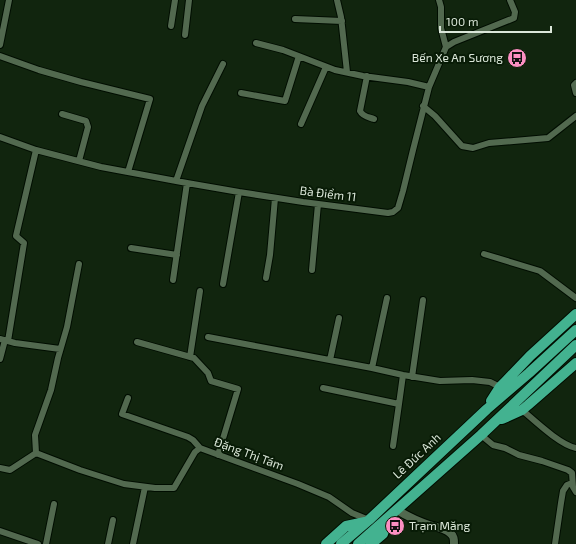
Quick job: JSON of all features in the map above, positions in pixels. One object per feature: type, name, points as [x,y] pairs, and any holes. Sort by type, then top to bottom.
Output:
[{"type":"highway","name":"Lê Đức Anh","points":[[487,409],[500,387],[530,356],[576,314]]},
{"type":"highway","name":"Lê Đức Anh","points":[[341,544],[487,409],[576,330]]},
{"type":"highway","points":[[358,544],[481,435],[576,345]]},
{"type":"highway","points":[[495,422],[522,410],[556,382],[576,363]]},
{"type":"highway","points":[[371,544],[382,534],[389,517]]},
{"type":"highway","points":[[326,544],[346,526],[367,521]]},
{"type":"street","points":[[0,45],[10,0]]},
{"type":"street","points":[[171,26],[175,0]]},
{"type":"street","points":[[185,35],[188,0]]},
{"type":"street","points":[[337,0],[342,22],[347,72]]},
{"type":"street","points":[[439,0],[441,7],[441,28],[446,47],[454,42],[514,18],[515,12],[510,0]]},
{"type":"street","points":[[295,18],[342,22]]},
{"type":"street","points":[[256,43],[283,50],[326,67],[429,87]]},
{"type":"street","name":"Bà Điểm 11","points":[[0,137],[36,150],[128,172],[275,198],[388,213],[393,212],[398,208],[404,191],[429,87],[446,47]]},
{"type":"street","points":[[0,56],[39,70],[150,99],[128,172]]},
{"type":"street","points":[[242,93],[285,101],[299,56]]},
{"type":"street","points":[[176,181],[202,106],[223,64]]},
{"type":"street","points":[[301,124],[326,67]]},
{"type":"street","points":[[367,76],[360,111],[364,116],[374,119]]},
{"type":"street","points":[[576,83],[574,85],[576,93]]},
{"type":"street","points":[[424,106],[462,146],[473,148],[489,143],[548,138],[576,116]]},
{"type":"street","points":[[62,114],[86,121],[88,127],[79,161]]},
{"type":"street","points":[[0,359],[14,306],[24,243],[16,236],[36,150]]},
{"type":"street","points":[[173,280],[187,183]]},
{"type":"street","points":[[223,284],[239,192]]},
{"type":"street","points":[[266,278],[270,255],[275,198]]},
{"type":"street","points":[[312,270],[318,204]]},
{"type":"street","points":[[131,248],[177,255]]},
{"type":"street","points":[[484,254],[540,271],[576,298]]},
{"type":"street","points":[[0,468],[10,470],[36,453],[35,435],[51,390],[60,349],[67,327],[79,264]]},
{"type":"street","points":[[190,357],[200,292]]},
{"type":"street","points":[[372,368],[387,298]]},
{"type":"street","points":[[412,377],[423,300]]},
{"type":"street","points":[[330,360],[339,318]]},
{"type":"street","points":[[208,336],[412,377],[440,381],[472,380],[490,382],[500,387]]},
{"type":"street","points":[[4,340],[15,343],[60,349]]},
{"type":"street","points":[[137,342],[194,358],[208,373],[211,381],[238,389],[218,455]]},
{"type":"street","points":[[393,446],[402,375]]},
{"type":"street","points":[[324,388],[399,404]]},
{"type":"street","points":[[128,398],[122,414],[188,437],[200,448]]},
{"type":"street","points":[[522,410],[547,432],[571,447],[576,448]]},
{"type":"street","points":[[481,435],[493,445],[505,448],[519,455],[568,470],[572,473],[572,483],[576,492]]},
{"type":"street","name":"Đặng Thị Tám","points":[[36,453],[80,470],[124,484],[155,488],[174,488],[195,452],[200,448],[329,497],[352,513],[367,521]]},
{"type":"street","points":[[555,544],[564,491],[567,485],[572,483]]},
{"type":"street","points":[[133,544],[145,487]]},
{"type":"street","points":[[46,544],[54,504]]},
{"type":"street","points":[[397,510],[408,517],[451,533],[454,539],[454,544]]},
{"type":"street","points":[[108,544],[113,520]]},
{"type":"street","points":[[0,531],[38,544]]},
{"type":"place","name":"Bến Xe An Sương","points":[[517,58]]},
{"type":"place","name":"Trạm Măng","points":[[395,526]]}]
